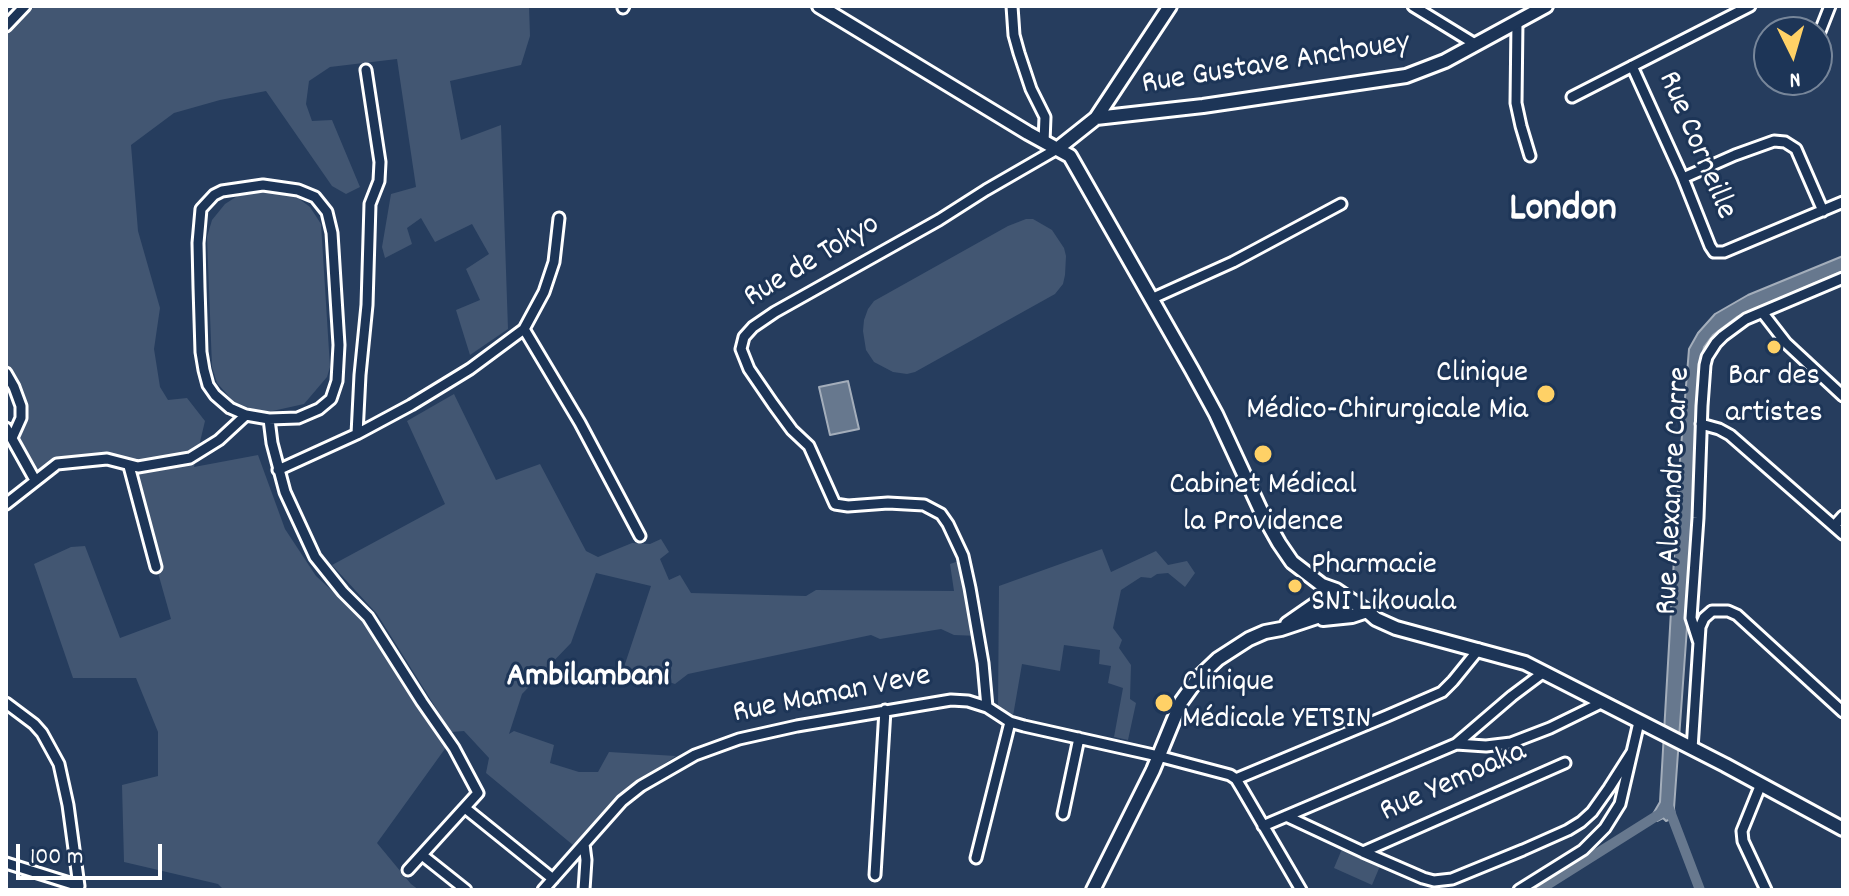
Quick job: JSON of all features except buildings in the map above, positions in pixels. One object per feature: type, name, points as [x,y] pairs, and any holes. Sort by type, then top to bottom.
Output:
[{"type":"main road","points":[[819,6],[1070,156],[1216,414],[1261,511],[1292,562],[1376,619],[1396,628],[1525,663],[1843,829]]},
{"type":"main road","points":[[1057,149],[1096,118],[1170,6]]},
{"type":"main road","name":"Rue Gustave Anchouey","points":[[1096,118],[1190,108],[1406,76],[1445,61],[1546,6]]},
{"type":"main road","points":[[1304,618],[1322,585]]},
{"type":"main road","points":[[1304,618],[1336,590]]},
{"type":"main road","points":[[1093,890],[1138,802],[1181,702],[1199,677],[1218,659],[1249,639],[1304,618],[1335,611],[1353,602]]},
{"type":"main road","points":[[1304,618],[1352,616],[1367,611]]},
{"type":"street","points":[[6,26],[25,6]]},
{"type":"street","points":[[1012,6],[1019,53],[1031,89],[1045,117],[1044,142]]},
{"type":"street","points":[[1413,6],[1475,44]]},
{"type":"street","points":[[1572,97],[1750,6]]},
{"type":"street","points":[[1517,21],[1516,103],[1530,156]]},
{"type":"street","name":"Rue Corneille","points":[[1632,66],[1714,252],[1724,252],[1843,202]]},
{"type":"street","points":[[357,434],[367,305],[370,204],[379,181],[380,162],[366,70]]},
{"type":"street","points":[[1683,178],[1774,141],[1785,142],[1796,149],[1823,211]]},
{"type":"street","name":"Rue de Tokyo","points":[[987,707],[983,663],[966,567],[948,524],[941,514],[924,505],[835,504],[809,446],[792,430],[773,404],[749,369],[741,349],[744,337],[753,327],[775,312],[939,220],[1057,149]]},
{"type":"street","points":[[263,185],[298,190],[319,200],[329,217],[339,345],[337,381],[331,399],[319,409],[298,418],[269,419],[230,408],[208,385],[201,352],[198,243],[201,209],[214,195],[263,185]]},
{"type":"street","points":[[1151,299],[1233,262],[1341,204]]},
{"type":"street","points":[[278,470],[357,434],[470,369],[524,329],[544,292],[554,262],[559,218]]},
{"type":"street","name":"Rue Alexandre Carre","points":[[1699,643],[1691,618],[1705,365],[1711,350],[1732,328],[1843,278]]},
{"type":"street","points":[[1762,312],[1786,343],[1843,396]]},
{"type":"street","points":[[524,329],[580,423],[640,536]]},
{"type":"street","points":[[6,373],[21,406],[21,418],[12,438]]},
{"type":"street","points":[[6,504],[57,464],[107,459],[138,467],[190,458],[219,440],[246,415]]},
{"type":"street","points":[[269,419],[285,492],[315,557],[368,617],[454,748],[478,793],[408,870]]},
{"type":"street","points":[[1701,424],[1730,435],[1843,534]]},
{"type":"street","points":[[6,428],[35,480]]},
{"type":"street","points":[[129,466],[156,567]]},
{"type":"street","points":[[1834,526],[1843,516]]},
{"type":"street","points":[[1687,747],[1700,627],[1708,614],[1718,610],[1732,612],[1843,712]]},
{"type":"street","points":[[1301,890],[1236,779],[1442,692],[1479,649]]},
{"type":"street","points":[[1263,826],[1456,744],[1544,672]]},
{"type":"street","name":"Rue Maman Veve","points":[[543,890],[622,801],[641,786],[695,755],[739,739],[885,710],[951,700],[968,701],[987,707],[1010,722],[1158,756],[1236,779]]},
{"type":"street","points":[[1456,744],[1486,746],[1511,743],[1603,702]]},
{"type":"street","points":[[6,703],[42,733],[59,764],[80,888],[6,863]]},
{"type":"street","points":[[875,875],[885,710]]},
{"type":"street","points":[[976,858],[1010,722]]},
{"type":"street","points":[[1519,890],[1583,850],[1605,828],[1620,804],[1639,722]]},
{"type":"street","points":[[1063,814],[1079,738]]},
{"type":"street","points":[[1286,816],[1423,878],[1434,881],[1452,879],[1581,822],[1592,812],[1632,752]]},
{"type":"street","name":"Rue Yemoaka","points":[[1363,852],[1565,763]]},
{"type":"street","points":[[1761,784],[1742,831],[1743,841],[1766,890]]},
{"type":"street","points":[[465,808],[553,879]]},
{"type":"street","points":[[584,844],[584,890]]},
{"type":"street","points":[[422,855],[466,890]]},
{"type":"shaded area","points":[[25,6],[529,6],[530,36],[521,65],[450,81],[461,140],[501,125],[508,329],[470,355],[456,310],[480,300],[466,269],[489,254],[472,224],[435,242],[421,218],[407,228],[412,244],[385,258],[382,247],[391,194],[416,187],[397,59],[330,67],[309,81],[306,104],[312,121],[332,120],[360,187],[346,194],[332,186],[266,91],[174,113],[131,145],[138,231],[160,308],[154,349],[160,387],[168,400],[187,398],[205,421],[194,467],[258,455],[285,529],[316,576],[363,619],[447,746],[377,843],[419,890],[224,890],[218,884],[124,862],[122,785],[158,776],[158,732],[136,678],[73,678],[34,564],[71,547],[85,546],[120,638],[171,619],[128,466],[107,459],[57,464],[35,480],[12,438],[21,418],[6,373],[6,26]]},
{"type":"shaded area","points":[[264,191],[298,198],[310,207],[321,224],[330,367],[327,377],[304,404],[268,412],[234,402],[217,383],[212,367],[207,237],[212,220],[225,204],[242,193]]},
{"type":"shaded area","points":[[1026,219],[1033,219],[1052,230],[1064,248],[1065,275],[1063,284],[1055,294],[915,372],[893,372],[874,362],[866,350],[863,331],[868,309],[874,301]]},
{"type":"shaded area","points":[[1843,256],[1843,271],[1737,317],[1713,335],[1704,347],[1675,817],[1657,821],[1653,814],[1660,802],[1689,349],[1715,314],[1748,295]]},
{"type":"shaded area","points":[[848,381],[859,429],[830,435],[819,387]]},
{"type":"shaded area","points":[[454,394],[496,480],[540,464],[586,551],[598,557],[632,543],[650,544],[661,539],[669,552],[660,559],[669,580],[680,575],[691,593],[806,596],[816,590],[954,591],[950,564],[965,559],[984,624],[979,636],[954,635],[941,629],[880,639],[871,635],[688,674],[675,684],[624,667],[651,586],[596,573],[571,643],[522,694],[509,734],[514,731],[554,745],[550,763],[579,772],[598,772],[609,752],[676,756],[629,787],[573,845],[486,773],[489,758],[464,731],[451,732],[377,614],[332,565],[445,504],[407,421]]},
{"type":"shaded area","points":[[1102,549],[1111,572],[1156,551],[1168,565],[1187,561],[1195,573],[1185,587],[1168,573],[1151,578],[1141,577],[1121,590],[1113,628],[1122,640],[1119,648],[1131,665],[1130,699],[1136,703],[1128,740],[1114,737],[1123,688],[1108,683],[1111,666],[1099,664],[1100,650],[1064,645],[1060,671],[1022,664],[1013,716],[998,709],[999,586]]},
{"type":"shaded area","points":[[1342,849],[1380,866],[1372,885],[1334,868]]},
{"type":"waterway","points":[[1668,806],[1700,890]]},
{"type":"waterway","points":[[1539,890],[1666,810]]},
{"type":"place","name":"Bar des artistes","points":[[1774,347]]},
{"type":"place","name":"Clinique Médico-Chirurgicale Mia","points":[[1546,394]]},
{"type":"place","name":"Cabinet Médical la Providence","points":[[1263,454]]},
{"type":"place","name":"Pharmacie SNI Likouala","points":[[1295,586]]},
{"type":"place","name":"Clinique Médicale YETSIN","points":[[1164,703]]},
{"type":"district","name":"London","points":[[1563,213]]},
{"type":"district","name":"Ambilambani","points":[[588,679]]}]
